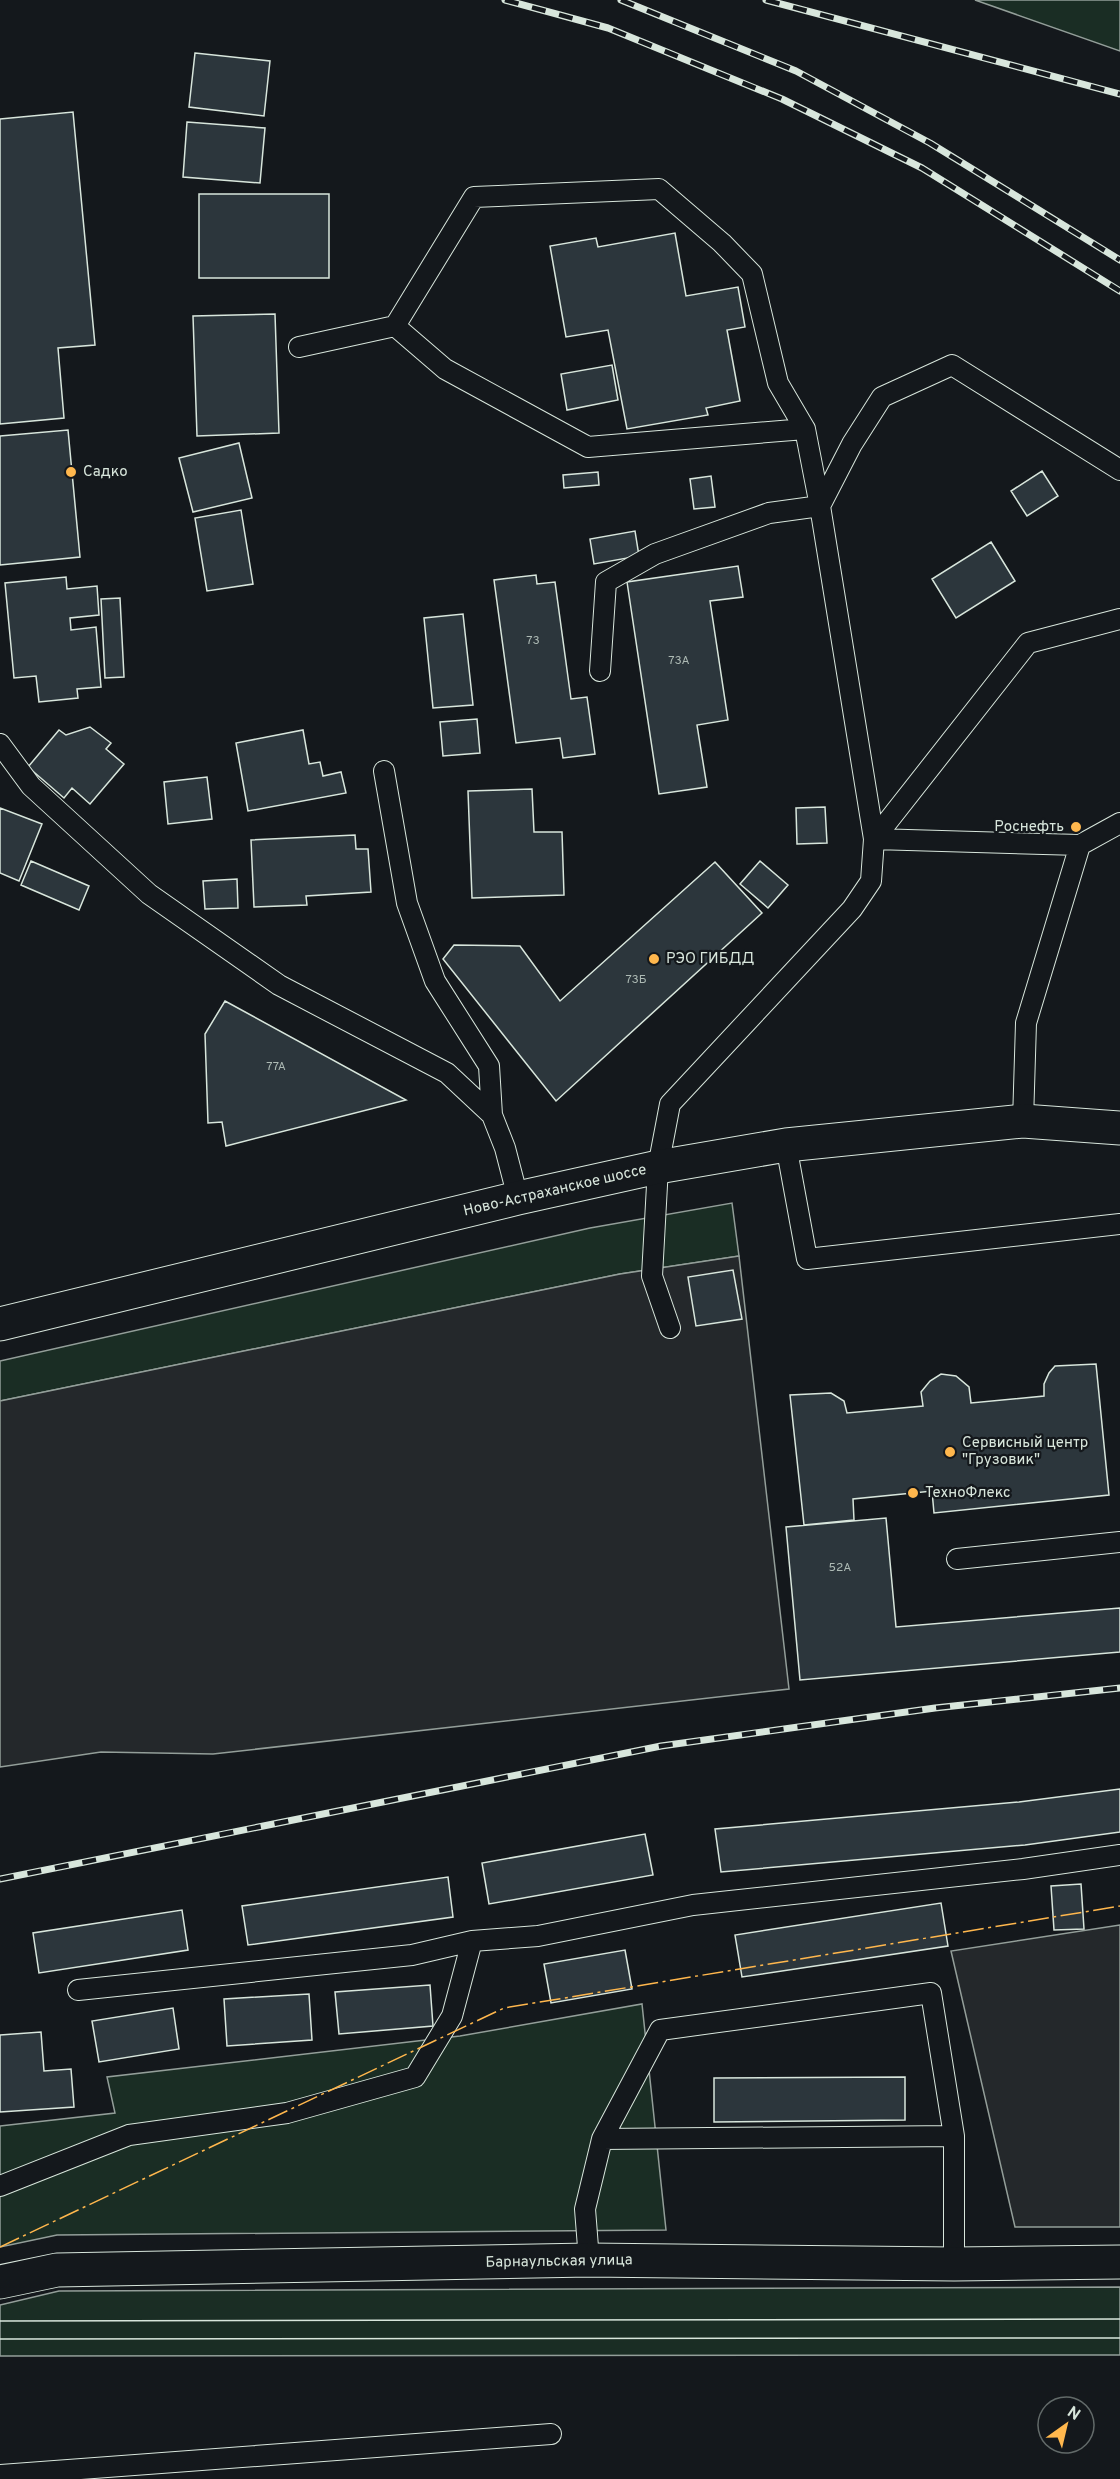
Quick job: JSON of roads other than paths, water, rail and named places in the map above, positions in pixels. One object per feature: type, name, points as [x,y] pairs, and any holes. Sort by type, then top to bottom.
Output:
[{"type":"main road","name":"Ново-Астраханское шоссе","points":[[0,1324],[518,1198],[658,1167],[786,1145],[1023,1121],[1120,1128]]},
{"type":"main road","name":"Барнаульская улица","points":[[0,2282],[57,2270],[589,2260],[954,2264],[1120,2262]]},
{"type":"lane","points":[[299,347],[395,326],[474,196],[658,189],[722,243],[752,274],[778,383],[805,429],[820,506],[874,839],[872,881],[852,909],[670,1104],[658,1167],[652,1276],[670,1328]]},
{"type":"lane","points":[[395,326],[445,369],[588,447],[805,429]]},
{"type":"lane","points":[[820,506],[852,444],[882,397],[952,365],[1120,470]]},
{"type":"lane","points":[[600,671],[606,582],[656,554],[769,513],[820,506]]},
{"type":"lane","points":[[874,839],[1028,643],[1120,619]]},
{"type":"lane","points":[[0,744],[31,786],[149,894],[279,985],[447,1073],[492,1115]]},
{"type":"lane","points":[[384,771],[407,903],[435,981],[489,1066],[492,1115],[505,1148],[518,1198]]},
{"type":"lane","points":[[874,839],[1080,845],[1120,824]]},
{"type":"lane","points":[[1023,1121],[1026,1023],[1080,845]]},
{"type":"lane","points":[[786,1145],[807,1259],[1120,1224]]},
{"type":"lane","points":[[957,1559],[1120,1542]]},
{"type":"lane","points":[[78,1990],[412,1955],[472,1941],[538,1936],[693,1905],[1023,1869],[1120,1855]]},
{"type":"lane","points":[[0,2186],[129,2135],[287,2113],[415,2077],[452,2016],[472,1941]]},
{"type":"lane","points":[[589,2260],[585,2209],[602,2139],[660,2030],[932,1993],[954,2136],[954,2264]]},
{"type":"lane","points":[[602,2139],[954,2136]]},
{"type":"lane","points":[[0,2475],[551,2434]]},
{"type":"tram line","points":[[0,2321],[1120,2319]]},
{"type":"tram line","points":[[0,2339],[1120,2338]]},
{"type":"railway","points":[[505,0],[608,28],[782,99],[922,168],[1120,291]]},
{"type":"railway","points":[[621,0],[796,71],[930,143],[1120,260]]},
{"type":"railway","points":[[766,0],[1120,94]]},
{"type":"railway","points":[[0,1879],[661,1746],[935,1708],[1120,1688]]},
{"type":"place","name":"Садко","points":[[71,472]]},
{"type":"place","name":"Роснефть","points":[[1076,827]]},
{"type":"place","name":"РЭО ГИБДД","points":[[654,959]]},
{"type":"place","name":"Сервисный центр \"Грузовик\"","points":[[950,1452]]},
{"type":"place","name":"ТехноФлекс","points":[[913,1493]]}]
